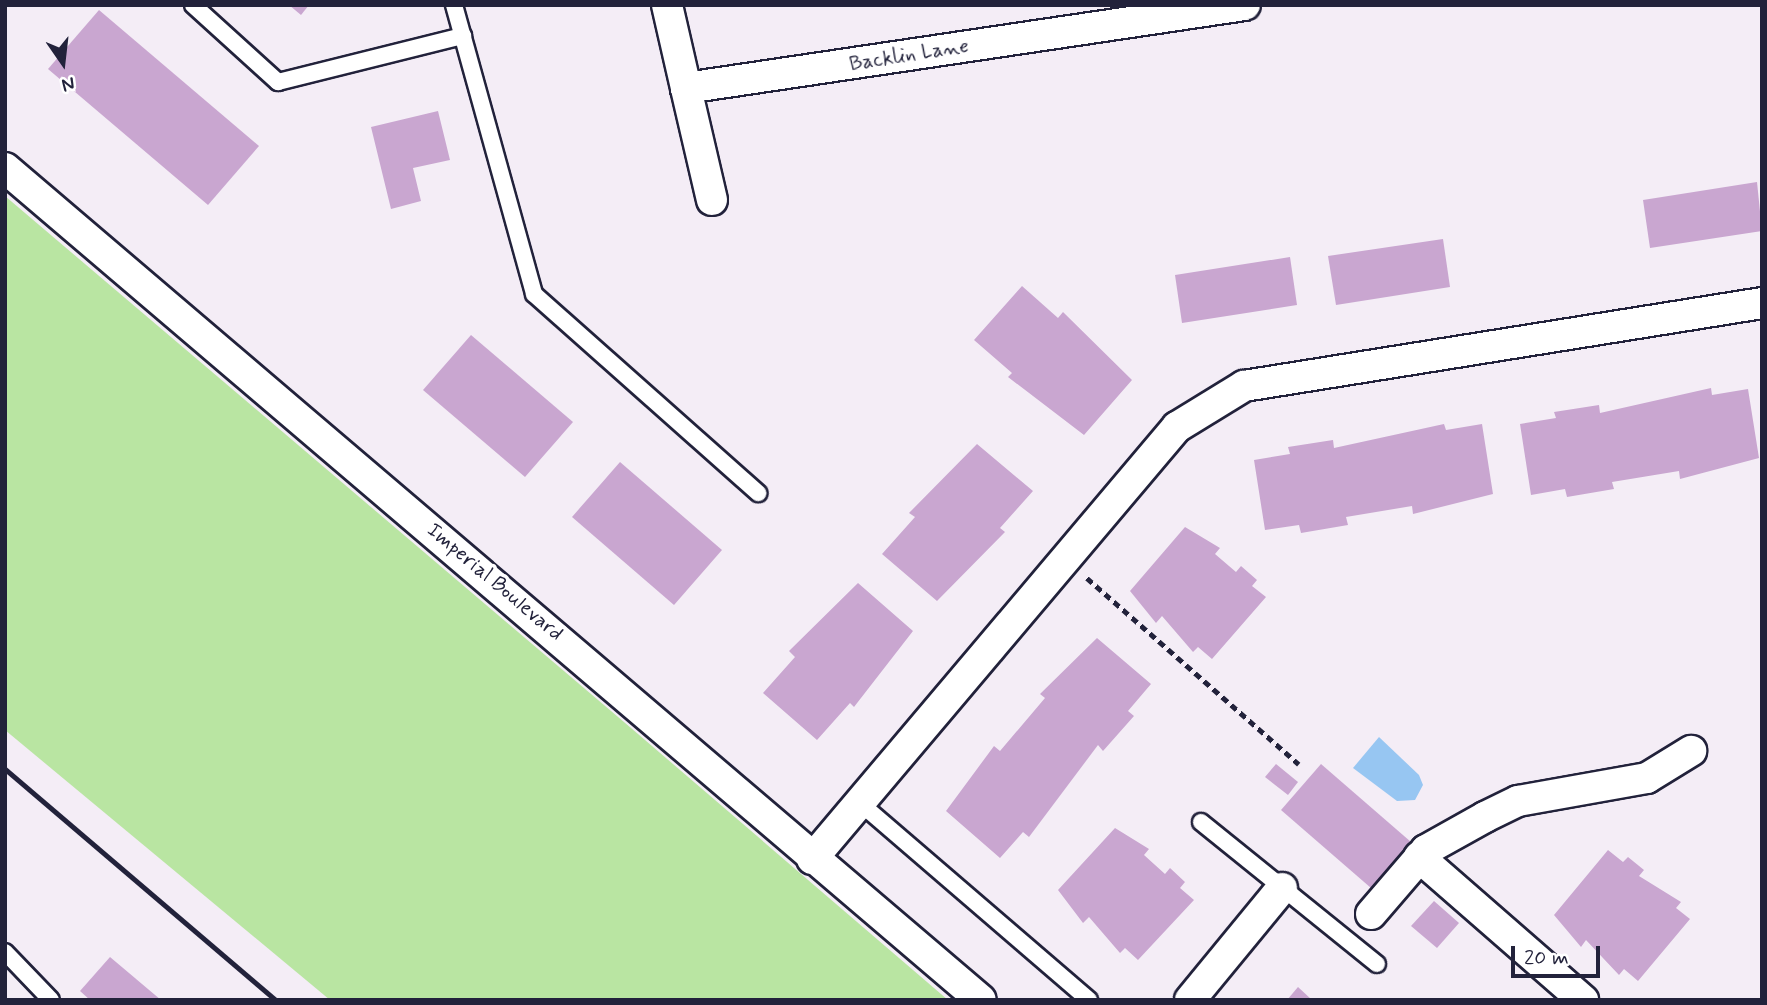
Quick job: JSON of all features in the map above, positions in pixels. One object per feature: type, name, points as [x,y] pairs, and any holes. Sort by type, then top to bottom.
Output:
[{"type":"street","points":[[667,5],[712,200]]},
{"type":"street","name":"Backlin Lane","points":[[687,88],[1062,19],[1245,5]]},
{"type":"street","name":"Imperial Boulevard","points":[[5,168],[812,859],[981,1000]]},
{"type":"street","points":[[812,859],[1177,427],[1244,386],[1762,303]]},
{"type":"street","points":[[1371,914],[1419,858],[1518,801],[1647,778],[1691,751]]},
{"type":"street","points":[[1419,858],[1583,1000]]},
{"type":"street","points":[[1190,1000],[1282,888]]},
{"type":"lane","points":[[192,5],[278,82],[463,36]]},
{"type":"lane","points":[[454,5],[534,294],[758,493]]},
{"type":"lane","points":[[860,803],[1089,1000]]},
{"type":"lane","points":[[1201,822],[1377,964]]},
{"type":"lane","points":[[5,953],[51,1000]]},
{"type":"path","points":[[1065,559],[1299,764]]},
{"type":"green space","points":[[5,196],[948,1000],[330,1000],[5,730]]},
{"type":"water","points":[[1379,737],[1419,775],[1423,785],[1415,800],[1397,801],[1353,768]]},
{"type":"building","points":[[289,5],[309,5],[301,15]]},
{"type":"building","points":[[99,10],[259,146],[208,205],[48,69]]},
{"type":"building","points":[[438,111],[450,160],[413,168],[421,201],[391,209],[371,127]]},
{"type":"building","points":[[1757,182],[1762,231],[1650,248],[1643,200]]},
{"type":"building","points":[[1443,239],[1450,287],[1336,305],[1328,256]]},
{"type":"building","points":[[1290,257],[1297,305],[1182,323],[1175,275]]},
{"type":"building","points":[[1022,286],[1058,318],[1063,312],[1132,380],[1084,435],[1008,377],[1012,373],[974,340]]},
{"type":"building","points":[[471,335],[573,422],[525,477],[423,390]]},
{"type":"building","points":[[1711,388],[1712,395],[1748,389],[1759,458],[1680,479],[1679,471],[1612,482],[1614,489],[1567,497],[1565,489],[1531,495],[1520,424],[1556,418],[1554,412],[1599,405],[1600,413]]},
{"type":"building","points":[[1444,424],[1446,430],[1482,424],[1493,494],[1413,514],[1412,506],[1346,517],[1348,525],[1301,533],[1299,525],[1265,530],[1254,460],[1290,454],[1288,447],[1333,440],[1334,448]]},
{"type":"building","points":[[977,444],[1033,491],[1000,528],[1005,532],[937,601],[882,554],[915,517],[909,513]]},
{"type":"building","points":[[620,462],[722,550],[674,605],[572,517]]},
{"type":"building","points":[[1185,527],[1220,548],[1215,554],[1236,572],[1241,566],[1257,580],[1252,586],[1266,597],[1212,659],[1198,647],[1193,652],[1162,616],[1156,623],[1130,591]]},
{"type":"building","points":[[858,583],[913,631],[854,707],[850,703],[817,740],[763,693],[795,657],[789,651]]},
{"type":"building","points":[[1097,638],[1151,684],[1128,711],[1134,716],[1103,751],[1098,745],[1029,837],[1023,832],[1000,858],[946,811],[994,746],[1000,751],[1045,698],[1040,694]]},
{"type":"building","points":[[1276,764],[1298,782],[1288,795],[1265,777]]},
{"type":"building","points":[[1321,764],[1411,842],[1371,888],[1281,810]]},
{"type":"building","points":[[1115,828],[1149,849],[1144,855],[1165,874],[1170,868],[1185,882],[1180,888],[1194,900],[1138,960],[1125,948],[1120,953],[1089,917],[1083,923],[1058,890]]},
{"type":"building","points":[[1608,850],[1623,862],[1628,857],[1644,870],[1639,876],[1681,902],[1676,908],[1690,919],[1638,981],[1624,969],[1619,975],[1586,940],[1581,947],[1554,915]]},
{"type":"building","points":[[1434,901],[1459,923],[1437,948],[1411,926]]},
{"type":"building","points":[[110,957],[161,1000],[90,1000],[80,991]]},
{"type":"building","points":[[1298,987],[1312,1000],[1287,1000]]},
{"type":"railway","points":[[5,769],[275,1000]]}]
